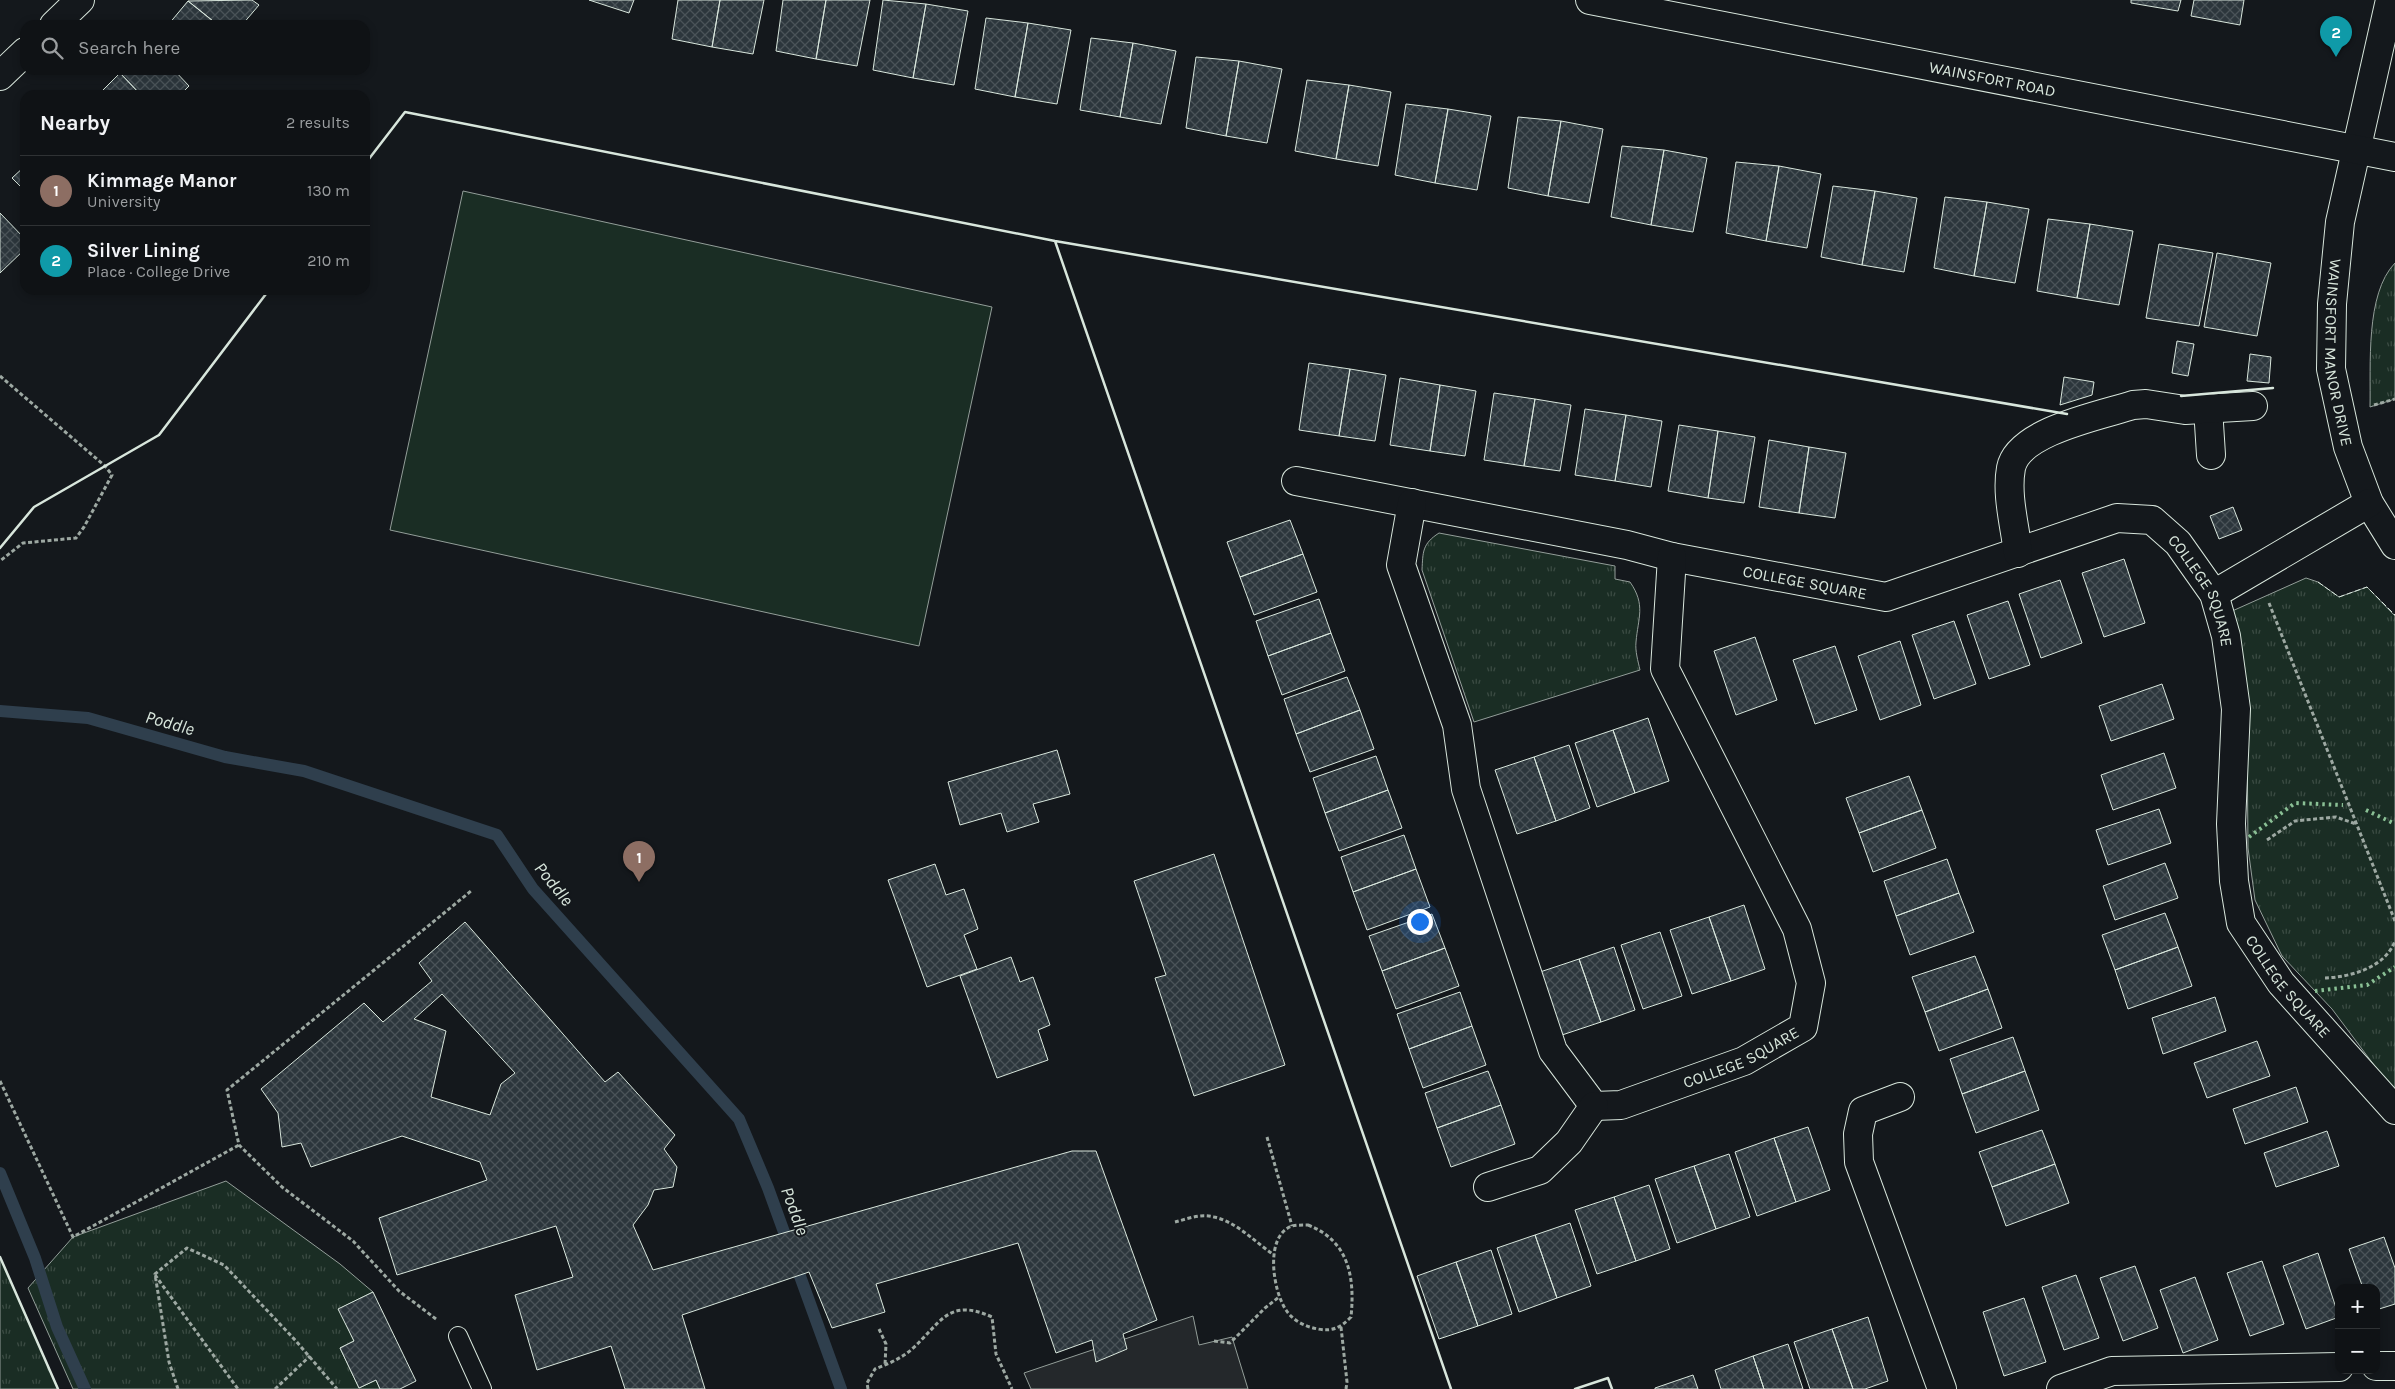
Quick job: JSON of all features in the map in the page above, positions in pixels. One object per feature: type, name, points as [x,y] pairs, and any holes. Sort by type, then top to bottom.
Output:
[{"type":"street","points":[[59,20],[80,0]]},
{"type":"street","name":"WAINSFORT ROAD","points":[[1590,0],[1667,7],[2395,156]]},
{"type":"street","name":"WAINSFORT MANOR DRIVE","points":[[2390,0],[2340,222],[2332,304],[2331,369],[2348,447],[2369,503],[2395,545]]},
{"type":"street","points":[[0,76],[20,57]]},
{"type":"street","points":[[2018,553],[2010,489],[2011,466],[2021,448],[2044,435],[2133,405],[2146,404],[2185,410],[2252,406]]},
{"type":"street","points":[[2208,408],[2211,455]]},
{"type":"street","name":"COLLEGE SQUARE","points":[[1296,481],[1627,545],[1672,557],[1886,597],[2117,518],[2152,520],[2178,543],[2214,594],[2226,636],[2236,709],[2231,824],[2234,881],[2241,922],[2281,982],[2311,1018],[2395,1110]]},
{"type":"street","points":[[1412,503],[1401,565],[1457,725],[1466,789],[1553,1052],[1594,1106],[1569,1142],[1540,1170],[1488,1187]]},
{"type":"street","points":[[2214,594],[2369,503]]},
{"type":"street","name":"COLLEGE SQUARE","points":[[1594,1106],[1621,1105],[1744,1061],[1803,1027],[1811,983],[1797,929],[1665,669],[1672,557]]},
{"type":"street","points":[[1900,1097],[1862,1111],[1858,1134],[1859,1162],[1942,1389]]},
{"type":"street","points":[[2380,1366],[2395,1366]]},
{"type":"street","points":[[2061,1389],[2112,1371],[2335,1367]]},
{"type":"lane","points":[[458,1336],[482,1389]]},
{"type":"path","points":[[0,376],[105,466],[112,475],[84,528],[76,538],[23,543],[0,561]]},
{"type":"path","points":[[2370,407],[2395,399]]},
{"type":"path","points":[[2256,570],[2395,921]]},
{"type":"path","points":[[2266,841],[2295,821],[2336,817],[2356,824]]},
{"type":"path","points":[[458,1336],[399,1291],[353,1241],[282,1187],[239,1145],[227,1090],[471,891]]},
{"type":"path","points":[[2281,982],[2299,972],[2321,978],[2345,977],[2361,971],[2383,958],[2395,941]]},
{"type":"path","points":[[0,1081],[44,1178],[73,1236],[239,1145]]},
{"type":"path","points":[[1267,1137],[1292,1226]]},
{"type":"path","points":[[1175,1222],[1197,1216],[1214,1217],[1242,1231],[1274,1256]]},
{"type":"path","points":[[1308,1225],[1324,1231],[1343,1254],[1353,1278],[1351,1317],[1341,1327],[1326,1331],[1307,1327],[1286,1311],[1279,1297],[1275,1278],[1274,1256],[1282,1234],[1292,1226],[1308,1225]]},
{"type":"path","points":[[155,1274],[187,1248],[224,1264],[310,1356],[337,1389]]},
{"type":"path","points":[[155,1274],[169,1362],[178,1389]]},
{"type":"path","points":[[155,1274],[238,1389]]},
{"type":"path","points":[[1214,1341],[1230,1343],[1264,1308],[1279,1297]]},
{"type":"path","points":[[868,1389],[867,1383],[875,1369],[911,1350],[935,1324],[951,1312],[976,1309],[992,1317],[996,1354],[1012,1389]]},
{"type":"path","points":[[1341,1327],[1347,1382],[1346,1389]]},
{"type":"path","points":[[879,1328],[886,1344],[885,1365]]},
{"type":"path","points":[[275,1389],[310,1356]]},
{"type":"green space","points":[[463,191],[992,307],[919,646],[390,530]]},
{"type":"green space","points":[[2395,263],[2395,399],[2370,407],[2370,352],[2374,311],[2385,276]]},
{"type":"green space","points":[[1439,533],[1615,566],[1615,579],[1630,582],[1638,598],[1640,612],[1636,645],[1640,670],[1474,722],[1422,570],[1426,545]]},
{"type":"green space","points":[[2306,578],[2318,582],[2339,597],[2367,587],[2395,616],[2395,1093],[2332,1009],[2282,956],[2255,900],[2248,848],[2247,725],[2230,612]]},
{"type":"green space","points":[[226,1181],[340,1264],[373,1292],[339,1309],[354,1341],[340,1348],[359,1388],[376,1380],[380,1389],[73,1389],[28,1288],[73,1237]]},
{"type":"green space","points":[[0,1257],[58,1389],[0,1389]]},
{"type":"shaded area","points":[[1193,1316],[1199,1345],[1232,1337],[1248,1389],[1031,1389],[1024,1373]]},
{"type":"building","points":[[252,0],[259,5],[246,20],[212,20],[188,1]]},
{"type":"building","points":[[589,0],[634,0],[629,13]]},
{"type":"building","points":[[678,0],[720,0],[712,47],[672,39]]},
{"type":"building","points":[[720,0],[764,0],[753,54],[712,47]]},
{"type":"building","points":[[783,0],[826,0],[816,59],[776,51]]},
{"type":"building","points":[[826,0],[870,0],[857,66],[816,59]]},
{"type":"building","points":[[883,0],[926,4],[913,78],[873,70]]},
{"type":"building","points":[[2131,0],[2181,0],[2178,11],[2131,3]]},
{"type":"building","points":[[2194,0],[2244,0],[2240,25],[2191,16]]},
{"type":"building","points":[[188,1],[212,20],[172,20]]},
{"type":"building","points":[[926,4],[968,11],[954,85],[913,78]]},
{"type":"building","points":[[986,18],[1028,23],[1015,97],[975,89]]},
{"type":"building","points":[[1028,23],[1071,30],[1057,104],[1015,97]]},
{"type":"building","points":[[1091,38],[1133,43],[1120,117],[1080,110]]},
{"type":"building","points":[[1133,43],[1176,51],[1161,124],[1120,117]]},
{"type":"building","points":[[1196,57],[1239,61],[1226,136],[1186,128]]},
{"type":"building","points":[[1239,61],[1282,69],[1267,143],[1226,136]]},
{"type":"building","points":[[118,75],[122,75],[136,90],[103,90]]},
{"type":"building","points":[[122,75],[179,75],[189,86],[185,90],[136,90]]},
{"type":"building","points":[[1307,80],[1349,85],[1336,159],[1295,151]]},
{"type":"building","points":[[1349,85],[1391,92],[1378,166],[1336,159]]},
{"type":"building","points":[[1406,104],[1448,109],[1435,183],[1395,175]]},
{"type":"building","points":[[1448,109],[1491,116],[1477,190],[1435,183]]},
{"type":"building","points":[[1518,117],[1561,121],[1548,196],[1508,188]]},
{"type":"building","points":[[1561,121],[1603,129],[1589,203],[1548,196]]},
{"type":"building","points":[[1622,146],[1664,150],[1651,225],[1611,217]]},
{"type":"building","points":[[1664,150],[1707,158],[1693,232],[1651,225]]},
{"type":"building","points":[[1736,162],[1779,166],[1766,241],[1726,233]]},
{"type":"building","points":[[1779,166],[1821,174],[1807,248],[1766,241]]},
{"type":"building","points":[[20,171],[20,186],[12,178]]},
{"type":"building","points":[[1833,186],[1875,191],[1862,265],[1821,257]]},
{"type":"building","points":[[1875,191],[1917,198],[1904,272],[1862,265]]},
{"type":"building","points":[[1945,197],[1987,202],[1974,276],[1934,268]]},
{"type":"building","points":[[1987,202],[2029,209],[2015,283],[1974,276]]},
{"type":"building","points":[[0,213],[20,234],[20,254],[0,273]]},
{"type":"building","points":[[2048,219],[2090,224],[2077,298],[2037,291]]},
{"type":"building","points":[[2090,224],[2133,231],[2119,305],[2077,298]]},
{"type":"building","points":[[2159,244],[2213,253],[2199,326],[2146,318]]},
{"type":"building","points":[[2217,253],[2271,263],[2257,336],[2204,327]]},
{"type":"building","points":[[2177,341],[2194,344],[2188,376],[2172,373]]},
{"type":"building","points":[[2250,354],[2271,357],[2269,383],[2247,381]]},
{"type":"building","points":[[1309,363],[1350,369],[1339,436],[1299,430]]},
{"type":"building","points":[[1350,369],[1386,375],[1375,441],[1339,436]]},
{"type":"building","points":[[2064,377],[2094,382],[2092,395],[2060,405]]},
{"type":"building","points":[[1400,378],[1440,385],[1430,451],[1390,445]]},
{"type":"building","points":[[1440,385],[1476,391],[1465,456],[1430,451]]},
{"type":"building","points":[[1494,393],[1535,399],[1524,466],[1484,460]]},
{"type":"building","points":[[1535,399],[1571,405],[1560,471],[1524,466]]},
{"type":"building","points":[[1585,409],[1626,415],[1615,481],[1575,475]]},
{"type":"building","points":[[1626,415],[1662,421],[1651,487],[1615,481]]},
{"type":"building","points":[[1679,425],[1718,431],[1708,498],[1668,491]]},
{"type":"building","points":[[1718,431],[1755,437],[1744,503],[1708,498]]},
{"type":"building","points":[[1769,440],[1809,447],[1799,513],[1759,507]]},
{"type":"building","points":[[1809,447],[1846,453],[1835,518],[1799,513]]},
{"type":"building","points":[[2233,507],[2242,530],[2219,539],[2210,516]]},
{"type":"building","points":[[1290,520],[1303,554],[1240,577],[1227,542]]},
{"type":"building","points":[[1303,554],[1317,592],[1254,615],[1240,577]]},
{"type":"building","points":[[2124,559],[2145,623],[2104,637],[2082,573]]},
{"type":"building","points":[[2060,580],[2082,643],[2041,658],[2019,594]]},
{"type":"building","points":[[1319,599],[1331,633],[1268,656],[1256,621]]},
{"type":"building","points":[[2008,601],[2030,665],[1989,679],[1967,615]]},
{"type":"building","points":[[1954,621],[1976,684],[1934,699],[1912,635]]},
{"type":"building","points":[[1331,633],[1345,671],[1282,695],[1268,656]]},
{"type":"building","points":[[1755,637],[1777,700],[1736,715],[1714,651]]},
{"type":"building","points":[[1900,641],[1921,705],[1880,720],[1858,656]]},
{"type":"building","points":[[1835,646],[1857,710],[1815,724],[1793,660]]},
{"type":"building","points":[[1347,677],[1360,710],[1296,734],[1284,699]]},
{"type":"building","points":[[2162,684],[2174,719],[2111,741],[2099,706]]},
{"type":"building","points":[[1360,710],[1374,749],[1310,772],[1296,734]]},
{"type":"building","points":[[1648,718],[1669,781],[1635,793],[1613,730]]},
{"type":"building","points":[[1613,730],[1635,793],[1597,807],[1575,743]]},
{"type":"building","points":[[1569,745],[1590,808],[1556,821],[1534,757]]},
{"type":"building","points":[[1057,750],[1070,794],[1033,804],[1039,822],[1007,832],[1001,813],[960,825],[948,782]]},
{"type":"building","points":[[2164,753],[2176,788],[2113,810],[2101,775]]},
{"type":"building","points":[[1376,756],[1388,790],[1325,813],[1313,778]]},
{"type":"building","points":[[1534,757],[1556,821],[1517,834],[1495,770]]},
{"type":"building","points":[[1909,776],[1922,810],[1859,833],[1846,798]]},
{"type":"building","points":[[1388,790],[1402,828],[1339,851],[1325,813]]},
{"type":"building","points":[[2159,809],[2171,843],[2108,865],[2096,830]]},
{"type":"building","points":[[1922,810],[1936,848],[1873,872],[1859,833]]},
{"type":"building","points":[[1404,835],[1416,869],[1353,892],[1341,857]]},
{"type":"building","points":[[1214,854],[1285,1065],[1194,1096],[1155,978],[1166,975],[1134,881]]},
{"type":"building","points":[[1947,859],[1959,893],[1896,916],[1884,881]]},
{"type":"building","points":[[2165,863],[2178,898],[2115,920],[2103,886]]},
{"type":"building","points":[[935,864],[946,895],[964,889],[978,929],[964,935],[977,969],[927,987],[888,880]]},
{"type":"building","points":[[1416,869],[1430,907],[1367,930],[1353,892]]},
{"type":"building","points":[[1959,893],[1974,932],[1910,955],[1896,916]]},
{"type":"building","points":[[1744,905],[1765,969],[1731,981],[1709,917]]},
{"type":"building","points":[[2165,913],[2178,947],[2115,970],[2102,935]]},
{"type":"building","points":[[1432,914],[1445,948],[1382,971],[1369,936]]},
{"type":"building","points":[[1709,917],[1731,981],[1692,994],[1670,930]]},
{"type":"building","points":[[465,922],[605,1082],[618,1072],[675,1135],[664,1149],[677,1167],[673,1187],[654,1190],[648,1205],[633,1225],[653,1270],[1072,1151],[1096,1151],[1157,1320],[1123,1334],[1127,1349],[1096,1362],[1092,1340],[1056,1353],[1018,1243],[876,1284],[885,1312],[832,1328],[809,1272],[682,1315],[705,1389],[625,1389],[611,1346],[537,1370],[515,1295],[573,1277],[556,1226],[397,1275],[379,1218],[487,1180],[480,1162],[402,1136],[311,1167],[301,1143],[282,1147],[278,1113],[261,1089],[364,1003],[383,1022],[432,981],[419,963]],"holes":[[[442,994],[515,1073],[501,1084],[490,1115],[431,1097],[446,1031],[414,1019]]]},
{"type":"building","points":[[1660,932],[1682,996],[1643,1009],[1621,945]]},
{"type":"building","points":[[1614,947],[1635,1010],[1601,1022],[1579,959]]},
{"type":"building","points":[[2178,947],[2192,986],[2128,1009],[2115,970]]},
{"type":"building","points":[[1445,948],[1459,986],[1396,1009],[1382,971]]},
{"type":"building","points":[[1975,956],[1988,989],[1925,1012],[1912,977]]},
{"type":"building","points":[[1011,957],[1020,982],[1033,977],[1050,1025],[1038,1030],[1048,1060],[997,1078],[960,976]]},
{"type":"building","points":[[1579,959],[1601,1022],[1562,1035],[1540,972]]},
{"type":"building","points":[[1988,989],[2002,1028],[1939,1051],[1925,1012]]},
{"type":"building","points":[[1460,992],[1472,1026],[1409,1049],[1397,1014]]},
{"type":"building","points":[[2215,997],[2226,1031],[2163,1054],[2152,1018]]},
{"type":"building","points":[[1472,1026],[1486,1065],[1423,1088],[1409,1049]]},
{"type":"building","points":[[2013,1037],[2025,1071],[1962,1094],[1950,1059]]},
{"type":"building","points":[[2257,1041],[2270,1076],[2207,1098],[2194,1063]]},
{"type":"building","points":[[1488,1071],[1501,1105],[1437,1128],[1425,1093]]},
{"type":"building","points":[[2025,1071],[2039,1110],[1976,1133],[1962,1094]]},
{"type":"building","points":[[2296,1087],[2308,1122],[2245,1144],[2233,1109]]},
{"type":"building","points":[[1501,1105],[1515,1144],[1451,1167],[1437,1128]]},
{"type":"building","points":[[1808,1127],[1830,1190],[1796,1202],[1774,1138]]},
{"type":"building","points":[[2042,1130],[2055,1164],[1992,1187],[1979,1152]]},
{"type":"building","points":[[2327,1131],[2339,1166],[2276,1187],[2264,1153]]},
{"type":"building","points":[[1774,1138],[1796,1202],[1757,1216],[1735,1152]]},
{"type":"building","points":[[1729,1154],[1750,1217],[1716,1229],[1694,1166]]},
{"type":"building","points":[[2055,1164],[2069,1203],[2006,1226],[1992,1187]]},
{"type":"building","points":[[1694,1166],[1716,1229],[1677,1243],[1655,1179]]},
{"type":"building","points":[[1649,1185],[1670,1249],[1636,1261],[1614,1197]]},
{"type":"building","points":[[1614,1197],[1636,1261],[1597,1274],[1575,1210]]},
{"type":"building","points":[[1570,1223],[1591,1286],[1557,1298],[1535,1235]]},
{"type":"building","points":[[1535,1235],[1557,1298],[1519,1312],[1497,1248]]},
{"type":"building","points":[[2384,1237],[2395,1268],[2395,1304],[2380,1309],[2380,1284],[2362,1284],[2349,1249]]},
{"type":"building","points":[[1491,1250],[1512,1314],[1478,1326],[1456,1262]]},
{"type":"building","points":[[2318,1253],[2335,1305],[2335,1318],[2306,1329],[2283,1266]]},
{"type":"building","points":[[2262,1261],[2284,1324],[2250,1336],[2227,1273]]},
{"type":"building","points":[[1456,1262],[1478,1326],[1439,1339],[1417,1276]]},
{"type":"building","points":[[2135,1266],[2158,1328],[2123,1341],[2100,1278]]},
{"type":"building","points":[[2076,1275],[2099,1338],[2064,1350],[2042,1287]]},
{"type":"building","points":[[2195,1277],[2218,1340],[2183,1353],[2160,1290]]},
{"type":"building","points":[[373,1292],[416,1381],[400,1389],[380,1389],[376,1380],[359,1388],[340,1348],[354,1341],[338,1309]]},
{"type":"building","points":[[2024,1298],[2046,1362],[2004,1376],[1983,1312]]},
{"type":"building","points":[[1868,1317],[1888,1381],[1865,1389],[1853,1389],[1832,1329]]},
{"type":"building","points":[[1832,1329],[1853,1389],[1810,1389],[1794,1342]]},
{"type":"building","points":[[1788,1344],[1803,1389],[1764,1389],[1753,1356]]},
{"type":"building","points":[[1753,1356],[1764,1389],[1721,1389],[1715,1370]]},
{"type":"building","points":[[1693,1375],[1698,1389],[1655,1389],[1655,1388]]},
{"type":"waterway","name":"Poddle","points":[[0,711],[88,718],[225,757],[304,771],[497,835],[533,889],[739,1119],[768,1188],[841,1389]]},
{"type":"waterway","points":[[0,1173],[35,1258],[57,1327],[85,1389]]},
{"type":"hedge","points":[[2249,837],[2295,803],[2343,805]]},
{"type":"hedge","points":[[2366,810],[2395,824]]},
{"type":"hedge","points":[[2315,991],[2367,985],[2395,967]]},
{"type":"fence","points":[[2318,582],[2339,597],[2367,587],[2395,615]]},
{"type":"wall","points":[[370,158],[405,112],[1055,241],[2067,414]]},
{"type":"wall","points":[[1055,241],[1451,1389]]},
{"type":"wall","points":[[0,548],[34,507],[159,435],[265,295]]},
{"type":"wall","points":[[2181,396],[2273,388]]},
{"type":"wall","points":[[0,1257],[58,1389]]},
{"type":"wall","points":[[1575,1389],[1608,1378],[1612,1389]]},
{"type":"place","name":"Silver Lining","points":[[2336,57]]},
{"type":"place","name":"Kimmage Manor","points":[[639,882]]}]
